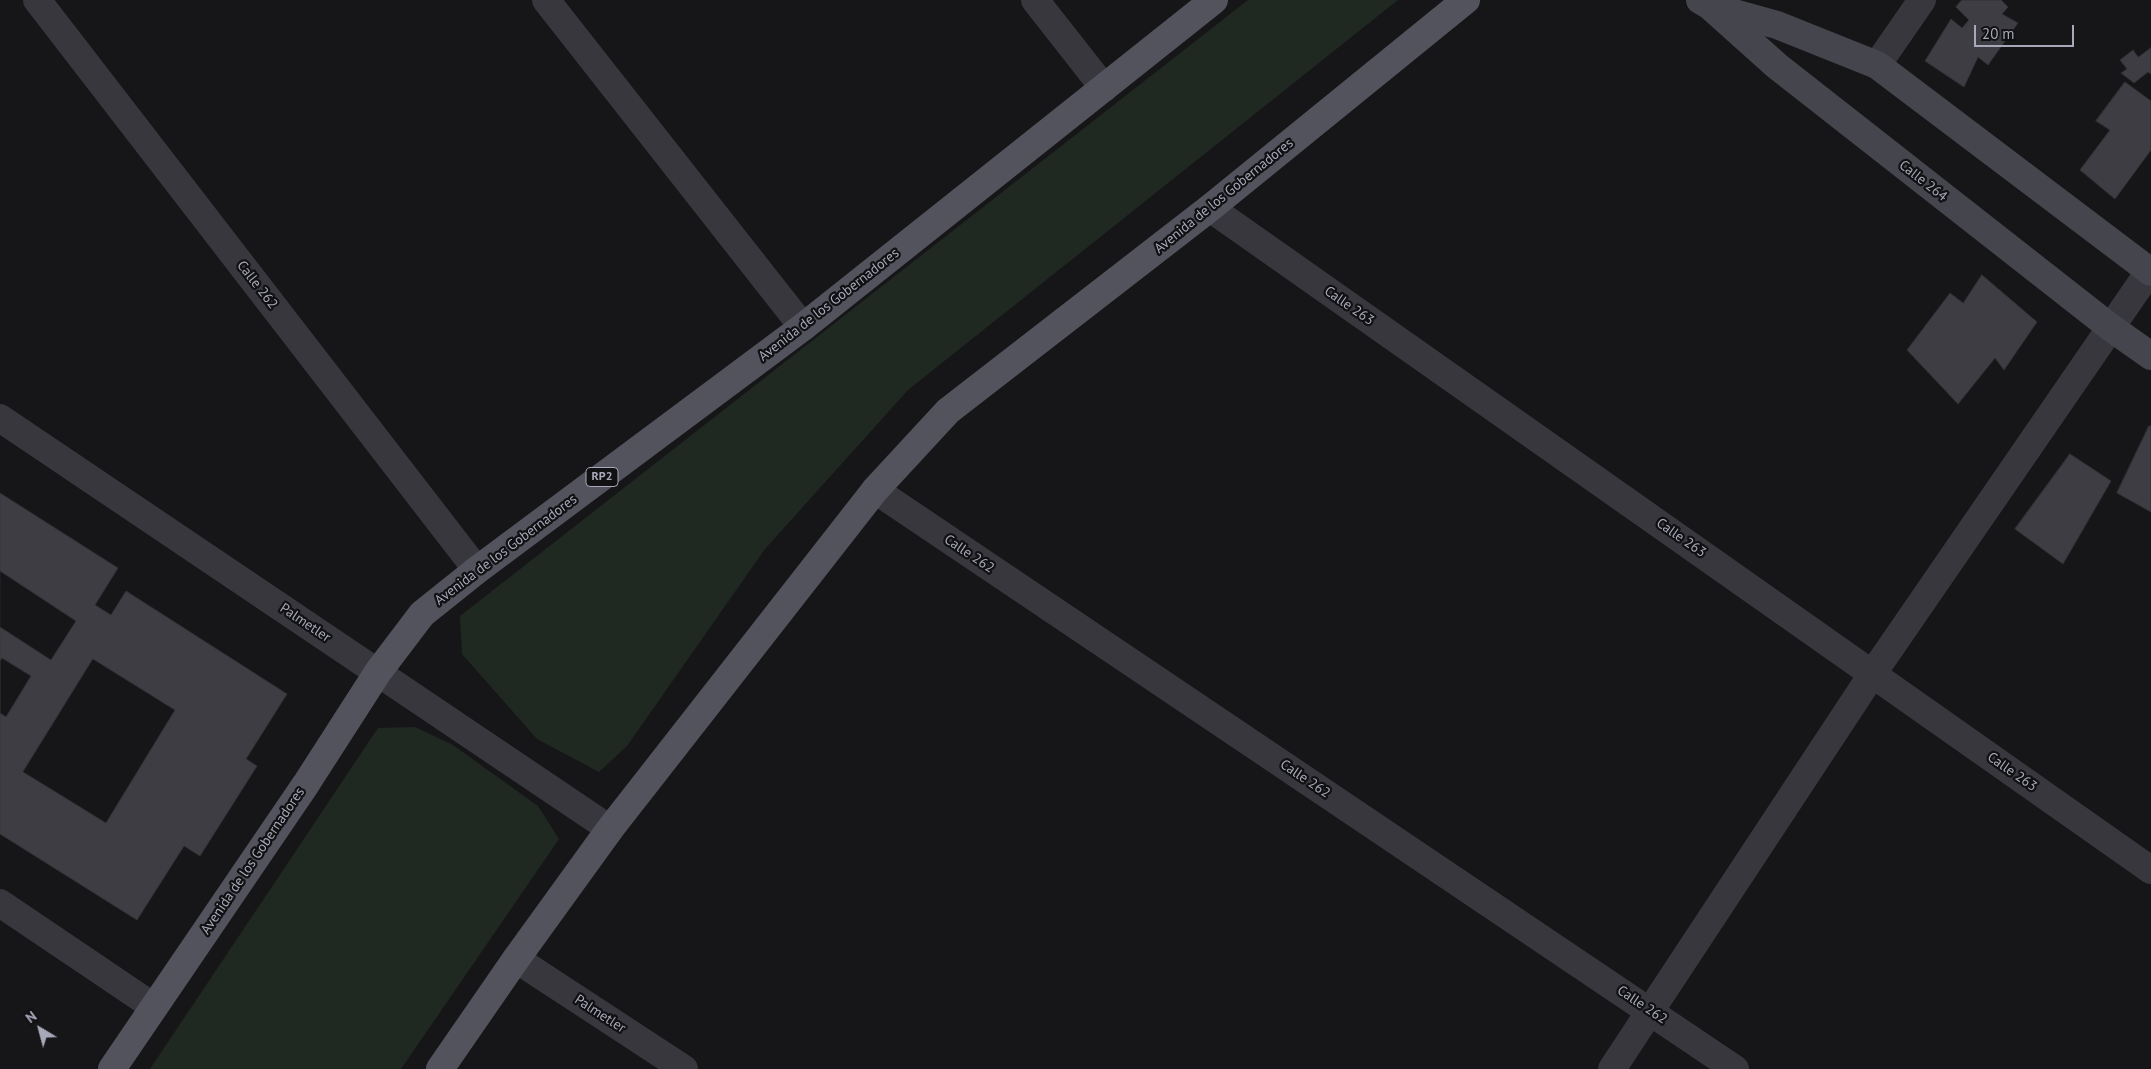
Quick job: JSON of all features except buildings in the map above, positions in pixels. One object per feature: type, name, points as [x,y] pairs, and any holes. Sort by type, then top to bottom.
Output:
[{"type":"main road","name":"Avenida de los Gobernadores","points":[[112,1069],[306,784],[378,672],[422,614],[477,570],[803,327],[1214,0]]},
{"type":"main road","name":"Avenida de los Gobernadores","points":[[440,1069],[516,959],[610,829],[875,490],[948,411],[1210,208],[1466,0]]},
{"type":"main road","points":[[1705,3],[1776,25],[1877,65],[2151,270]]},
{"type":"main road","name":"Calle 264","points":[[1705,3],[1777,66],[2110,327],[2151,356]]},
{"type":"street","name":"Calle 262","points":[[37,0],[477,570]]},
{"type":"street","points":[[546,0],[803,327]]},
{"type":"street","points":[[1035,0],[1104,88]]},
{"type":"street","points":[[1877,65],[1922,0]]},
{"type":"street","name":"Calle 263","points":[[1210,208],[2151,870]]},
{"type":"street","points":[[1612,1069],[1649,1010],[1873,673],[2151,270]]},
{"type":"street","name":"Palmetler","points":[[0,418],[610,829]]},
{"type":"street","name":"Calle 262","points":[[875,490],[1735,1069]]},
{"type":"street","points":[[0,903],[154,1007]]},
{"type":"street","name":"Palmetler","points":[[516,959],[684,1069]]},
{"type":"shaded area","points":[[1248,0],[1398,0],[908,390],[765,549],[627,746],[599,772],[537,739],[462,654],[460,616]]},
{"type":"shaded area","points":[[415,727],[453,745],[538,806],[559,839],[401,1069],[150,1069],[378,728]]}]
